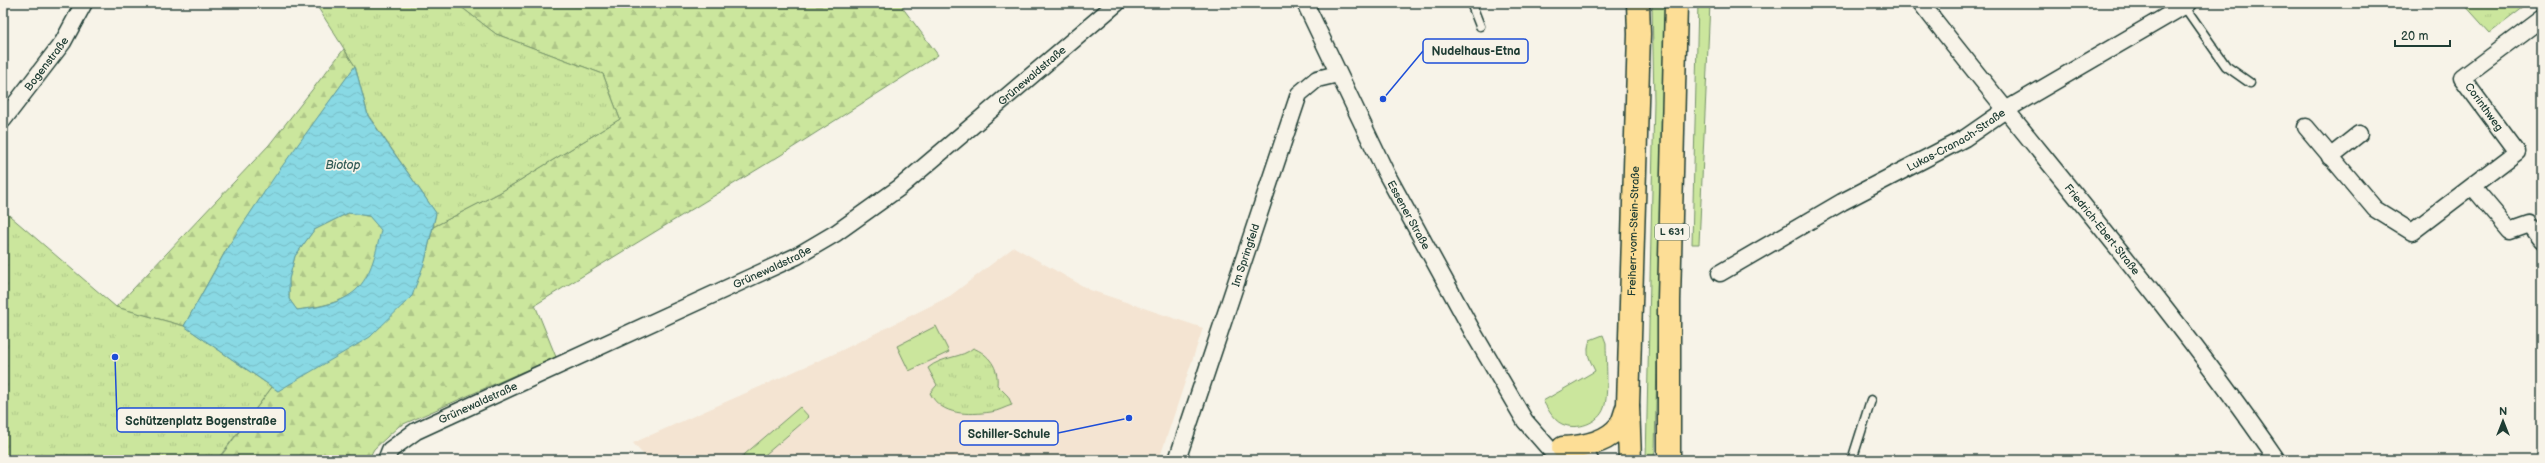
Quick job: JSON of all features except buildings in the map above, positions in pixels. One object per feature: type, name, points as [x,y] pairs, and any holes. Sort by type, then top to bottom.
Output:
[{"type":"main road","name":"Freiherr-vom-Stein-Straße","points":[[1630,460],[1628,404],[1639,34],[1638,3]]},
{"type":"main road","name":"L 631","points":[[1669,460],[1669,301],[1676,3]]},
{"type":"main road","points":[[1561,454],[1604,439],[1620,426],[1628,404]]},
{"type":"street","name":"Bogenstraße","points":[[3,120],[63,42],[84,3]]},
{"type":"street","name":"Grünewaldstraße","points":[[386,460],[390,450],[416,431],[790,259],[836,233],[900,188],[1117,3]]},
{"type":"street","name":"Essener Straße","points":[[1305,3],[1389,180],[1478,341],[1525,420],[1561,454],[1590,460]]},
{"type":"street","name":"Friedrich-Ebert-Straße","points":[[1921,3],[2004,111],[2140,276],[2277,460]]},
{"type":"street","name":"Lukas-Cranach-Straße","points":[[1720,273],[1842,202],[1965,138],[2004,111],[2187,4]]},
{"type":"street","name":"Corinthweg","points":[[2306,127],[2375,209],[2412,232],[2517,152],[2462,78],[2542,18]]},
{"type":"street","name":"Im Springfeld","points":[[1177,460],[1299,94],[1317,79],[1338,74]]},
{"type":"street","points":[[2330,157],[2358,134]]},
{"type":"street","points":[[2473,187],[2510,231],[2530,224],[2542,240]]},
{"type":"lane","points":[[1471,3],[1480,26]]},
{"type":"lane","points":[[2187,4],[2226,66],[2250,83]]},
{"type":"lane","points":[[1852,460],[1871,400]]},
{"type":"shaded area","points":[[1014,247],[1090,290],[1203,328],[1159,460],[648,460],[633,443],[836,353],[950,296]]},
{"type":"green space","points":[[315,3],[456,3],[496,34],[603,74],[620,119],[499,193],[433,227],[436,213],[368,115],[355,66]]},
{"type":"green space","points":[[456,3],[907,3],[902,7],[938,55],[781,155],[535,305],[556,357],[399,426],[374,449],[368,460],[218,460],[272,387],[278,391],[425,261],[433,227],[499,193],[620,119],[603,74],[496,34]]},
{"type":"green space","points":[[1652,3],[1665,3],[1655,451],[1653,460],[1646,460],[1654,101]]},
{"type":"green space","points":[[1698,3],[1710,3],[1699,244],[1692,244]]},
{"type":"green space","points":[[2463,3],[2527,3],[2528,4],[2490,33]]},
{"type":"green space","points":[[344,49],[355,66],[268,187],[226,250],[184,326],[116,307],[269,145]]},
{"type":"green space","points":[[3,210],[116,307],[184,326],[272,387],[217,460],[3,460]]},
{"type":"green space","points":[[348,213],[369,216],[382,230],[372,266],[366,279],[358,289],[335,302],[297,310],[289,299],[289,279],[295,256],[314,230]]},
{"type":"green space","points":[[936,326],[949,352],[909,371],[897,346]]},
{"type":"green space","points":[[1603,335],[1606,343],[1607,376],[1606,402],[1604,408],[1597,418],[1587,424],[1574,427],[1562,424],[1553,417],[1543,401],[1595,371],[1588,353],[1590,340]]},
{"type":"green space","points":[[973,348],[984,354],[992,362],[995,367],[997,385],[1008,396],[1012,405],[994,411],[974,414],[948,410],[935,401],[930,393],[937,385],[928,368],[940,361],[964,354]]},
{"type":"green space","points":[[800,407],[809,417],[759,460],[738,460]]},
{"type":"water","name":"Biotop","points":[[355,66],[368,116],[436,213],[425,261],[412,296],[370,337],[278,391],[184,326],[229,245],[275,176]],"holes":[[[348,213],[369,216],[381,230],[371,266],[365,279],[357,289],[347,297],[334,303],[297,310],[289,299],[289,279],[295,256],[314,230]]]},
{"type":"place","name":"Nudelhaus-Etna","points":[[1383,99]]},
{"type":"place","name":"Schützenplatz Bogenstraße","points":[[115,357]]},
{"type":"place","name":"Schiller-Schule","points":[[1129,418]]}]
